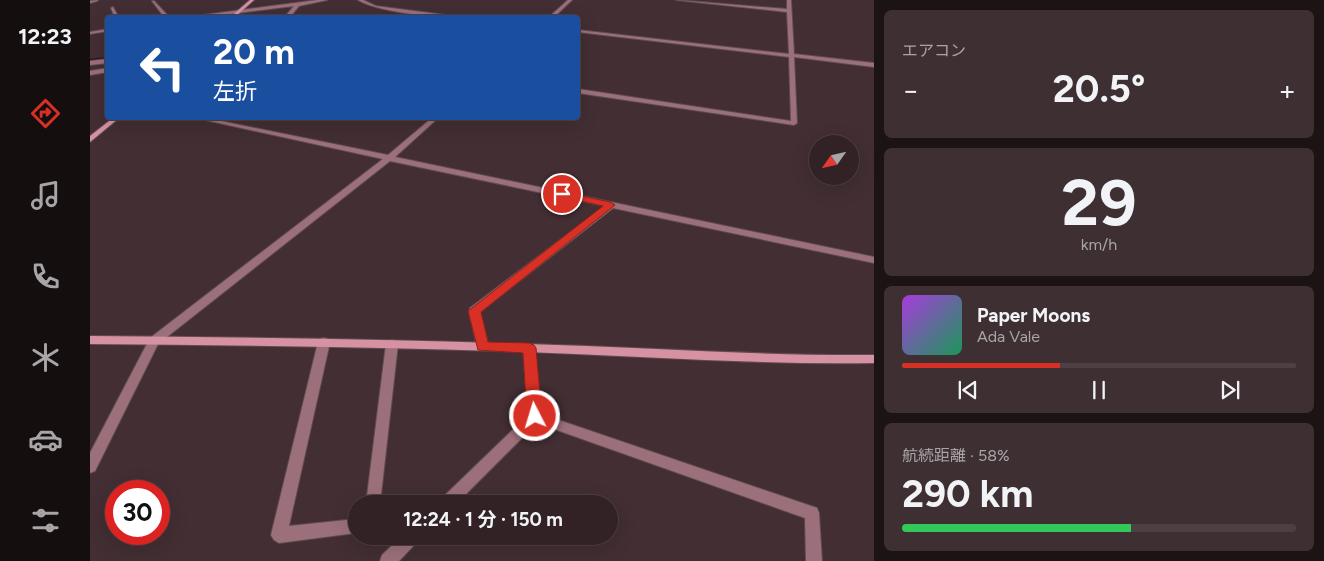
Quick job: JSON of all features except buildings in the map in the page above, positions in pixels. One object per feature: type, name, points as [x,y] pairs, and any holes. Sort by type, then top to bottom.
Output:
[{"type":"street","points":[[90,2],[96,0]]},
{"type":"street","points":[[234,15],[252,0]]},
{"type":"street","points":[[288,15],[301,0]]},
{"type":"street","points":[[206,15],[324,0]]},
{"type":"street","points":[[360,0],[375,6],[444,15]]},
{"type":"street","points":[[553,15],[570,0]]},
{"type":"street","points":[[678,0],[790,11]]},
{"type":"street","points":[[580,90],[794,123],[789,0]]},
{"type":"street","points":[[153,2],[165,15]]},
{"type":"street","points":[[113,8],[116,15]]},
{"type":"street","points":[[90,33],[105,30]]},
{"type":"street","points":[[580,30],[874,65]]},
{"type":"street","points":[[90,63],[105,61]]},
{"type":"street","points":[[90,73],[105,70]]},
{"type":"street","points":[[90,140],[114,120]]},
{"type":"street","points":[[208,120],[874,260]]},
{"type":"street","points":[[90,467],[154,341],[389,158],[433,120]]},
{"type":"street","points":[[483,347],[474,311],[610,205]]},
{"type":"street","points":[[90,340],[324,342],[529,348],[804,360],[874,359]]},
{"type":"street","points":[[324,342],[279,536],[348,527]]},
{"type":"street","points":[[374,495],[392,344]]},
{"type":"street","points":[[529,348],[535,416]]},
{"type":"street","points":[[455,495],[535,416]]},
{"type":"street","points":[[535,416],[812,513],[814,561]]},
{"type":"street","points":[[388,561],[404,545]]},
{"type":"waterway","points":[[90,61],[105,59]]},
{"type":"route","points":[[535,416],[529,348],[483,347],[474,311],[610,205],[562,194]]}]
